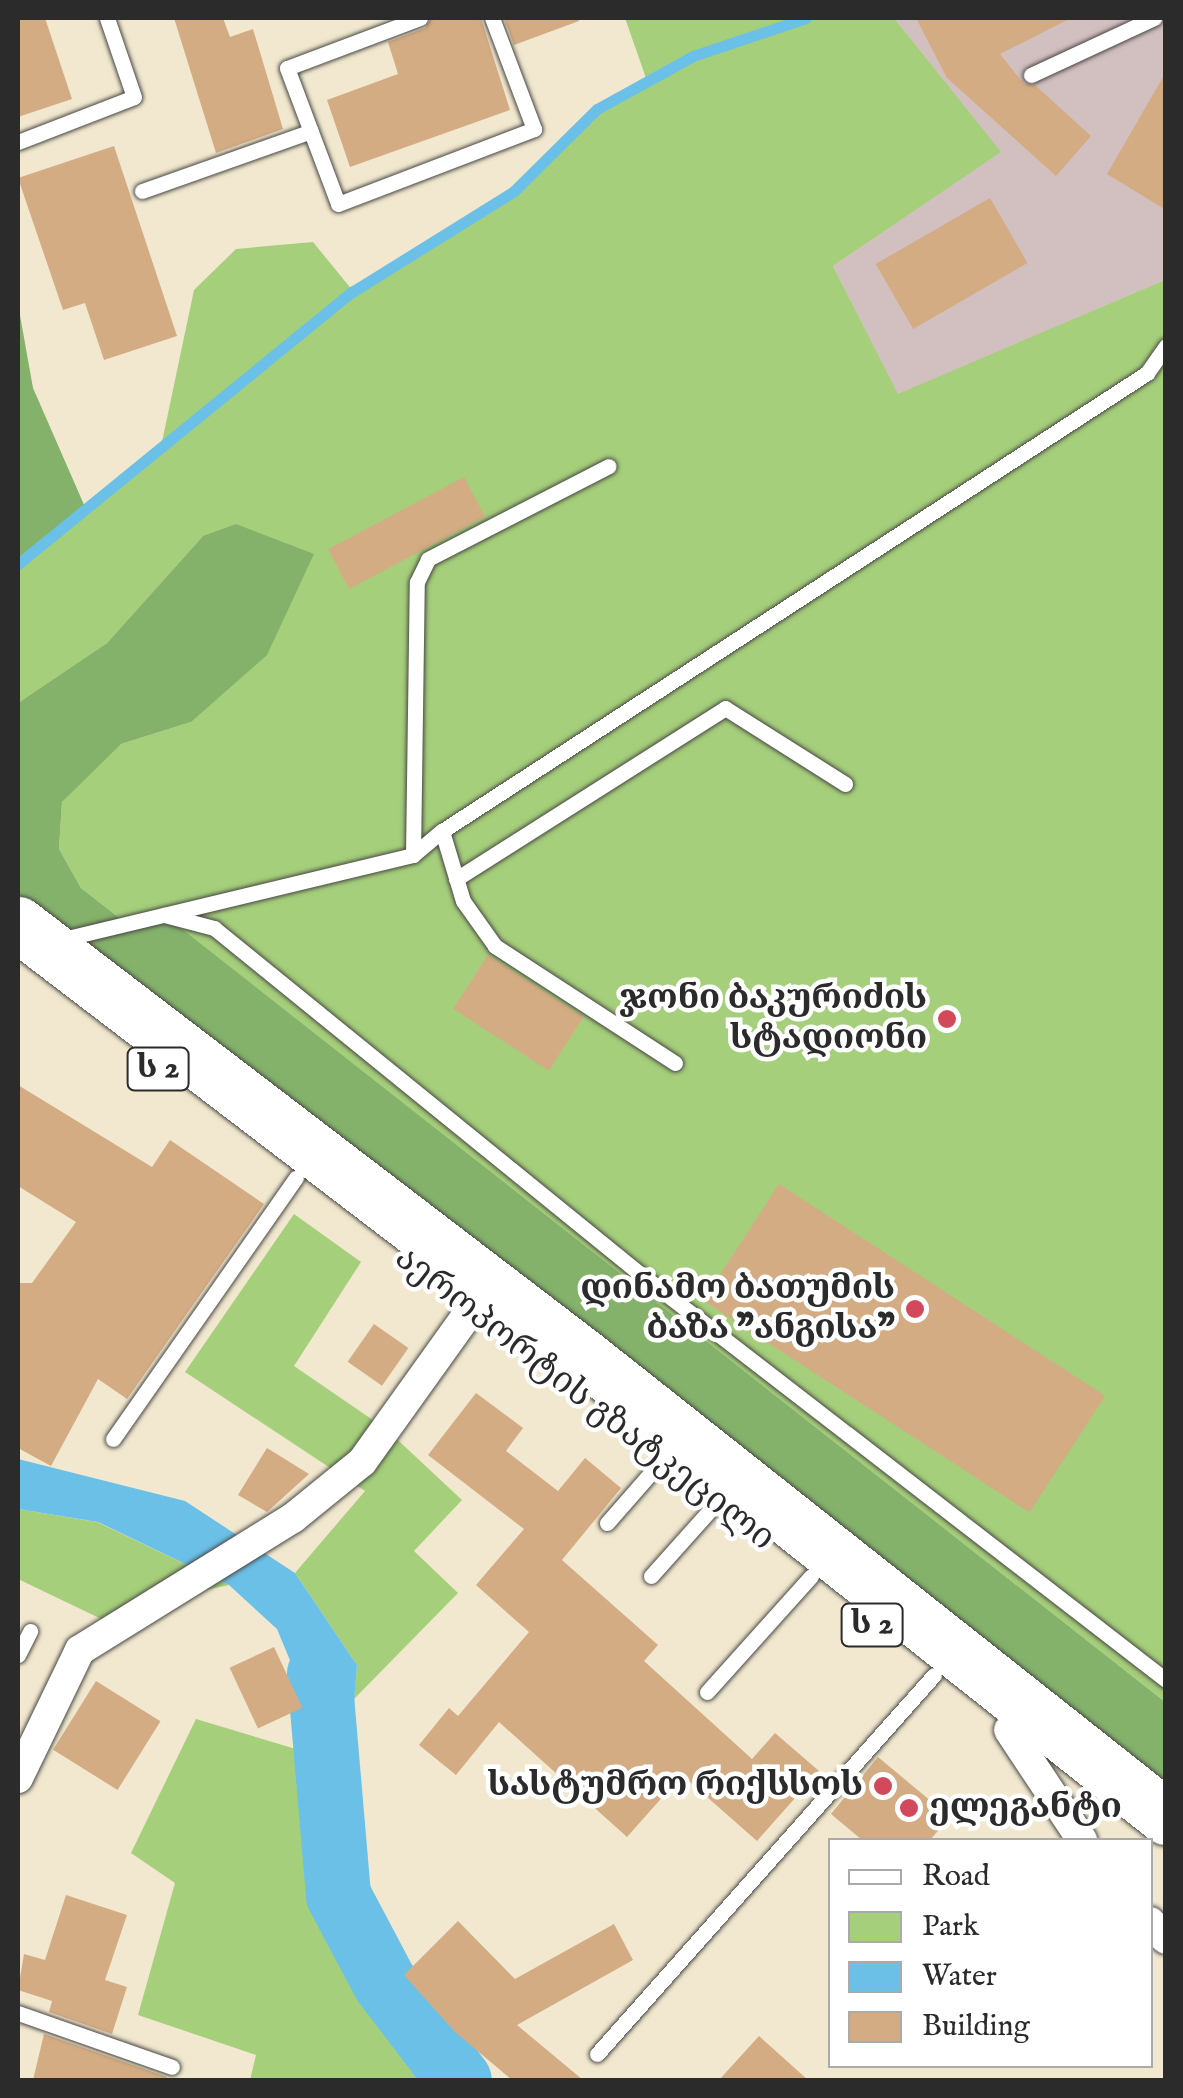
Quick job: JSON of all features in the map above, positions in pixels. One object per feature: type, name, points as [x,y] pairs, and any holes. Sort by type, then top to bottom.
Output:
[{"type":"highway","name":"აეროპორტის გზატკეცილი","points":[[26,942],[296,1178],[664,1458],[934,1676],[1146,1838]]},
{"type":"highway","name":"აეროპორტის გზატკეცილი","points":[[26,942],[566,1342],[1166,1816]]},
{"type":"street","points":[[19,1770],[80,1650],[293,1518],[362,1462],[471,1310]]},
{"type":"street","points":[[1008,1730],[1081,1838]]},
{"type":"lane","points":[[18,142],[134,97],[107,18]]},
{"type":"lane","points":[[420,18],[287,68],[338,204],[534,129],[492,18]]},
{"type":"lane","points":[[1031,75],[1154,18]]},
{"type":"lane","points":[[142,192],[311,132]]},
{"type":"lane","points":[[26,942],[164,916],[413,855],[442,831],[1148,373],[1166,346]]},
{"type":"lane","points":[[413,855],[418,582],[428,559],[609,466]]},
{"type":"lane","points":[[456,879],[725,708],[846,784]]},
{"type":"lane","points":[[442,831],[456,879],[495,946],[675,1063]]},
{"type":"lane","points":[[164,916],[214,928],[639,1273],[1166,1680]]},
{"type":"lane","points":[[113,1439],[296,1178]]},
{"type":"lane","points":[[607,1523],[664,1458]]},
{"type":"lane","points":[[651,1576],[718,1501]]},
{"type":"lane","points":[[706,1692],[812,1576]]},
{"type":"lane","points":[[18,1655],[30,1631]]},
{"type":"lane","points":[[597,2054],[934,1676]]},
{"type":"lane","points":[[18,2013],[172,2067]]},
{"type":"shaded area","points":[[894,18],[1165,18],[1165,280],[898,395],[833,266],[1000,152]]},
{"type":"green space","name":"დინამო ბათუმის ბაზა \"ანგისა\"","points":[[625,18],[894,18],[1001,152],[833,266],[898,394],[1165,280],[1165,1702],[164,916],[127,924],[81,888],[59,849],[62,802],[96,764],[121,744],[191,722],[203,536],[107,643],[18,703],[18,564],[162,442],[194,290],[236,249],[313,242],[353,291],[514,191],[597,109],[647,81]]},
{"type":"green space","points":[[18,304],[33,388],[85,507],[18,564]]},
{"type":"green space","points":[[236,524],[314,554],[267,655],[191,722],[121,744],[62,802],[59,849],[81,888],[127,924],[164,915],[1165,1702],[1165,1786],[18,904],[18,703],[107,643],[203,536]]},
{"type":"green space","points":[[294,1214],[361,1262],[294,1366],[386,1429],[462,1500],[414,1551],[458,1593],[354,1699],[357,1665],[295,1573],[365,1491],[185,1372]]},
{"type":"green space","points":[[18,1509],[97,1522],[229,1585],[163,1599],[118,1627],[18,1579]]},
{"type":"green space","points":[[196,1719],[349,1765],[338,1895],[384,1982],[443,2059],[469,2080],[459,2080],[443,2060],[428,2080],[250,2080],[256,2055],[138,2015],[175,1883],[131,1853]]},
{"type":"water","points":[[18,1459],[185,1501],[295,1573],[357,1665],[349,1765],[308,1754],[306,1699],[277,1629],[229,1585],[98,1522],[18,1509]]},
{"type":"building","points":[[18,18],[45,18],[72,99],[18,117]]},
{"type":"building","points":[[174,18],[223,18],[230,37],[253,29],[283,129],[216,153]]},
{"type":"building","points":[[431,18],[481,18],[510,110],[350,167],[327,100],[398,74],[388,42],[425,28]]},
{"type":"building","points":[[504,18],[578,18],[579,21],[514,45]]},
{"type":"building","points":[[916,18],[1071,18],[1000,54],[1024,84],[1035,85],[1091,136],[1056,176],[947,78]]},
{"type":"building","points":[[1166,72],[1166,210],[1107,174]]},
{"type":"building","points":[[114,146],[177,336],[104,360],[85,303],[63,310],[18,178]]},
{"type":"building","points":[[990,198],[1028,263],[913,329],[876,264]]},
{"type":"building","points":[[464,477],[485,517],[349,589],[328,549]]},
{"type":"building","points":[[488,955],[584,1017],[549,1071],[453,1009]]},
{"type":"building","points":[[18,1085],[152,1167],[170,1140],[264,1204],[127,1399],[98,1379],[51,1466],[18,1448],[18,1283],[32,1283],[76,1222],[18,1186]]},
{"type":"building","points":[[779,1184],[1105,1396],[1030,1512],[703,1301]]},
{"type":"building","points":[[374,1324],[408,1348],[382,1386],[348,1362]]},
{"type":"building","points":[[476,1393],[523,1428],[506,1451],[558,1491],[585,1458],[621,1488],[562,1560],[658,1645],[644,1661],[752,1759],[775,1733],[819,1771],[757,1841],[682,1775],[627,1837],[499,1722],[456,1775],[419,1745],[449,1708],[458,1716],[529,1632],[476,1585],[524,1529],[428,1455]]},
{"type":"building","points":[[267,1448],[309,1474],[267,1512],[238,1495]]},
{"type":"building","points":[[274,1647],[302,1708],[258,1728],[230,1668]]},
{"type":"building","points":[[96,1681],[160,1721],[118,1790],[53,1750]]},
{"type":"building","name":"სასტუმრო რიქსსოს","points":[[878,1757],[950,1817],[932,1838],[860,1838],[831,1814]]},
{"type":"building","points":[[66,1895],[127,1915],[105,1980],[127,1987],[112,2034],[49,2012],[52,2001],[18,1990],[24,1954],[45,1960]]},
{"type":"building","points":[[458,1921],[515,1979],[614,1924],[633,1960],[517,2025],[583,2080],[512,2080],[455,2032],[404,1975]]},
{"type":"building","points":[[44,2034],[167,2077],[166,2080],[33,2080]]},
{"type":"building","points":[[759,2036],[808,2080],[719,2080]]},
{"type":"waterway","points":[[18,564],[352,292],[514,191],[597,109],[693,56],[806,18]]},
{"type":"waterway","points":[[319,1673],[338,1895],[384,1982],[459,2080]]},
{"type":"place","name":"ჯონი ბაკურიძის სტადიონი","points":[[947,1019]]},
{"type":"place","name":"დინამო ბათუმის ბაზა \"ანგისა\"","points":[[915,1309]]},
{"type":"place","name":"სასტუმრო რიქსსოს","points":[[883,1786]]},
{"type":"place","name":"ელეგანტი","points":[[909,1808]]}]
